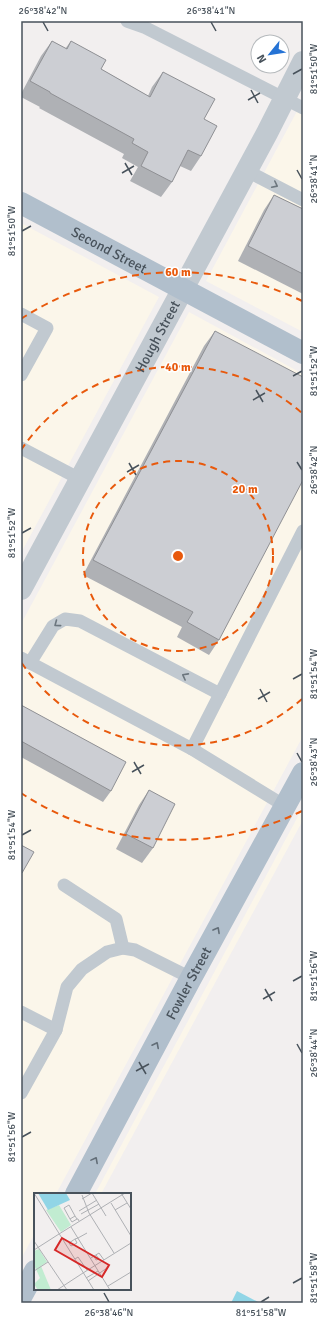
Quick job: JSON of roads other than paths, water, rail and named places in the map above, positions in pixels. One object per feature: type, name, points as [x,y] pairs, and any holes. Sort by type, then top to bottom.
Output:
[{"type":"main road","name":"Second Street","points":[[21,203],[303,353]]},
{"type":"main road","name":"Fowler Street","points":[[77,1193],[191,978],[303,773]]},
{"type":"main road","points":[[21,1297],[34,1273]]},
{"type":"street","name":"Hough Street","points":[[21,588],[246,171],[294,103],[303,62]]},
{"type":"lane","points":[[127,21],[144,27],[294,103]]},
{"type":"lane","points":[[246,171],[303,200]]},
{"type":"lane","points":[[21,314],[47,328],[21,375]]},
{"type":"lane","points":[[21,448],[80,479]]},
{"type":"lane","points":[[192,749],[303,531]]},
{"type":"lane","points":[[220,694],[80,621],[65,619],[53,626],[26,660],[192,749],[285,806]]},
{"type":"lane","points":[[64,885],[116,919],[123,948]]},
{"type":"lane","points":[[21,1093],[56,1030],[67,987],[82,969],[107,952],[123,948],[135,950],[191,978]]},
{"type":"lane","points":[[21,1012],[56,1030]]},
{"type":"water","points":[[237,1291],[260,1303],[231,1303]]}]
